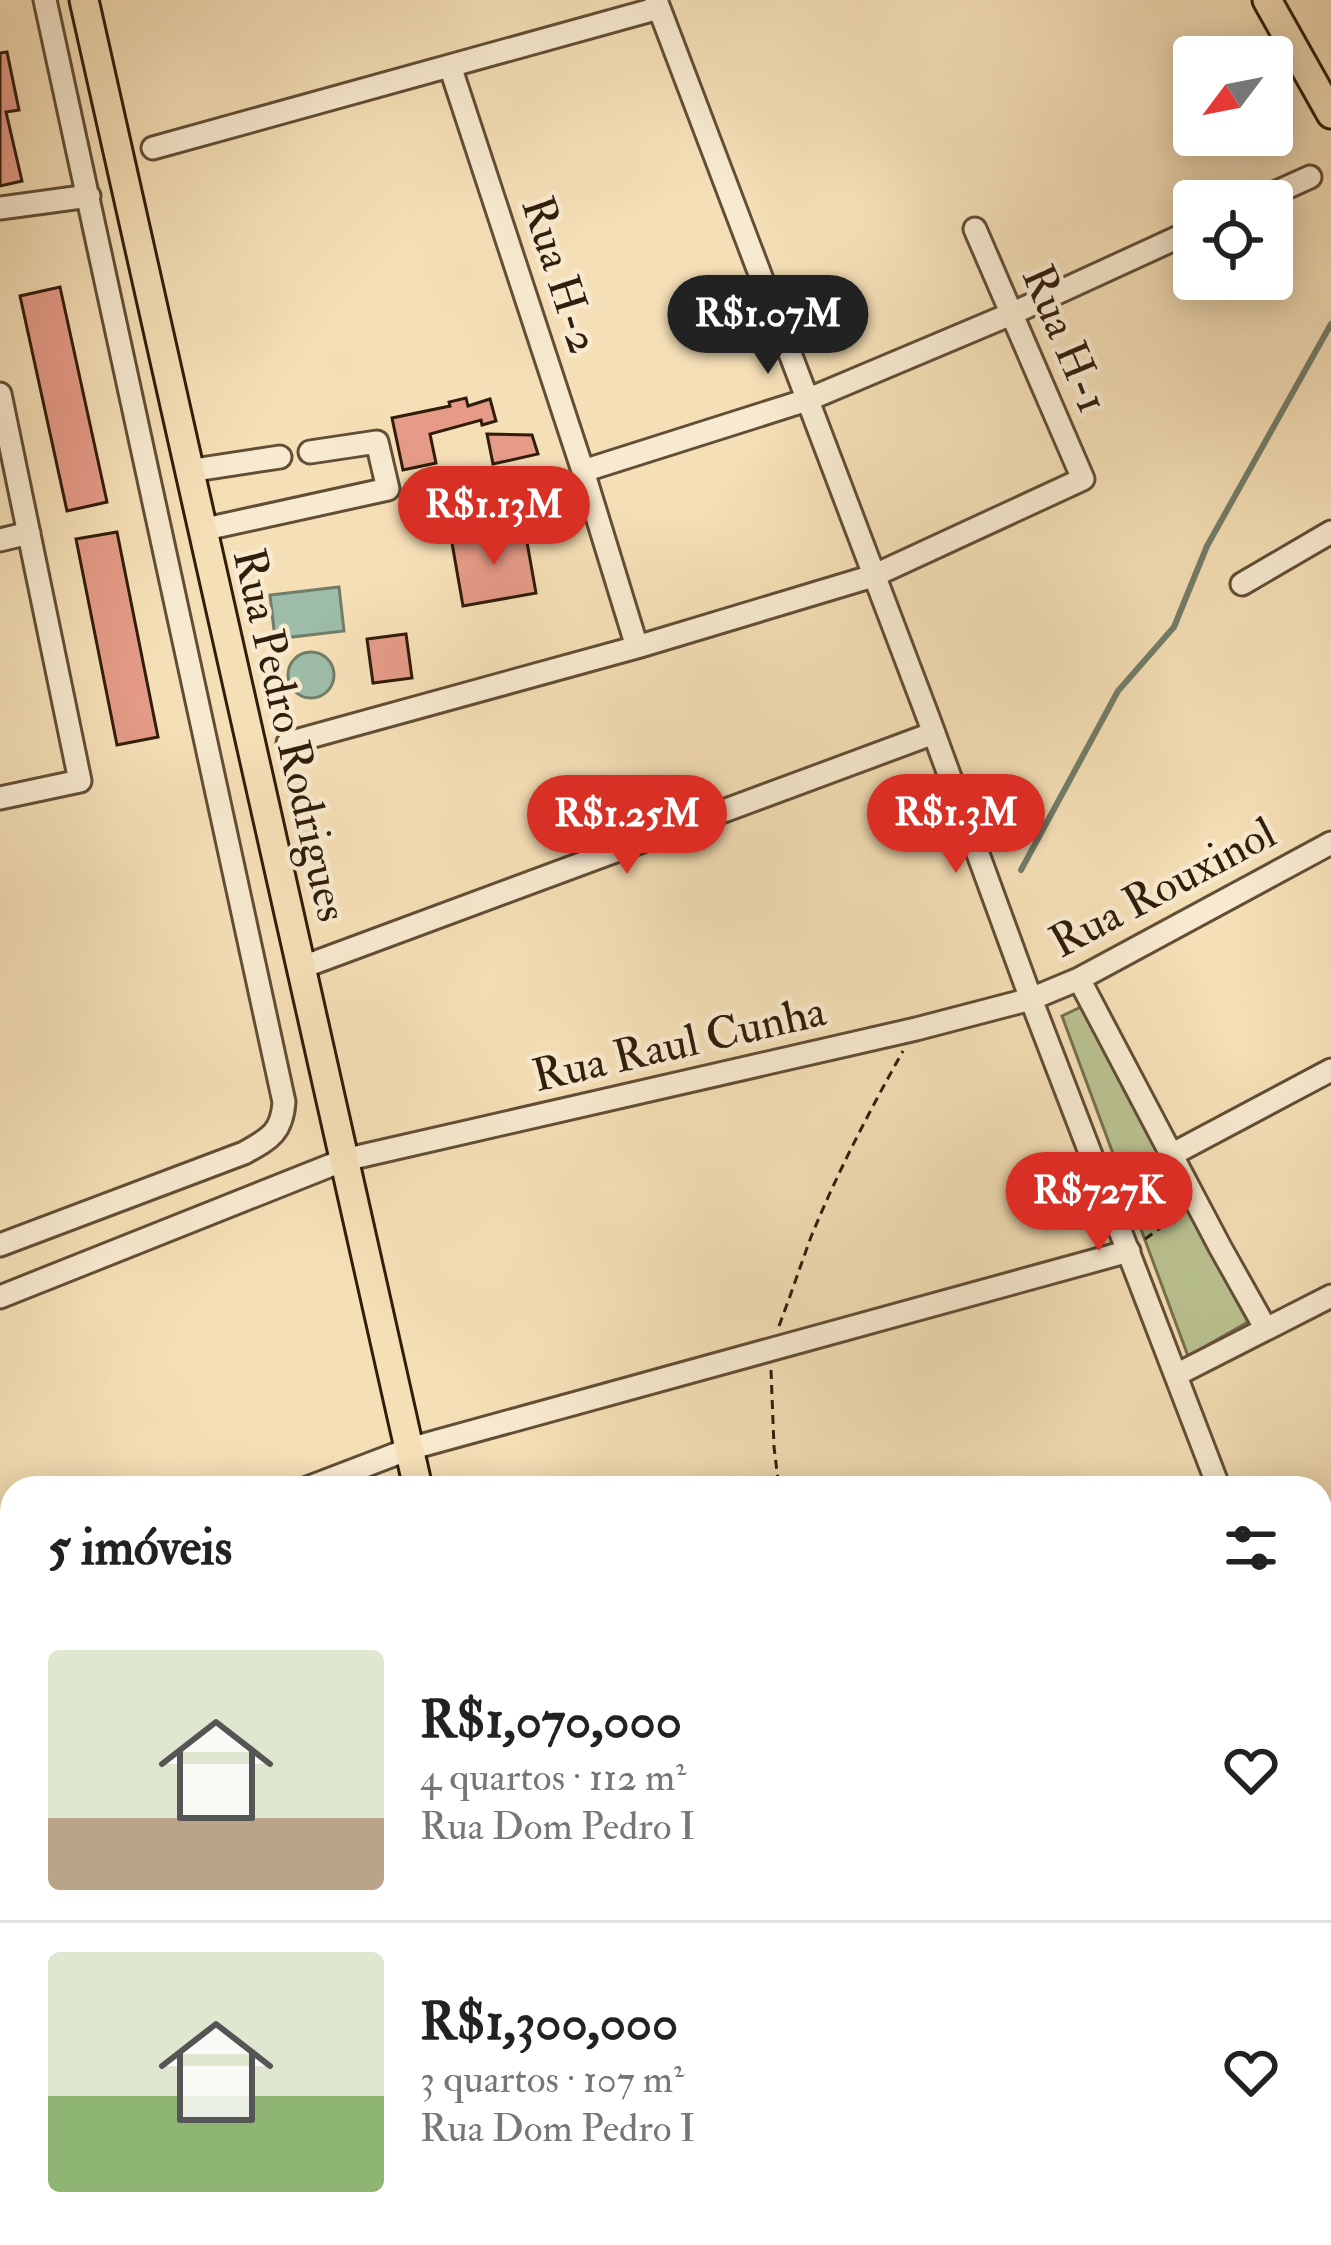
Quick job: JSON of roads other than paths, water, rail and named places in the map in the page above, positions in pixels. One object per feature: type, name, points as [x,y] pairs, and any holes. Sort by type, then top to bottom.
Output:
[{"type":"main road","name":"Rua Pedro Rodrigues","points":[[84,0],[415,1476]]},
{"type":"main road","points":[[1267,0],[1331,114]]},
{"type":"street","points":[[0,1245],[244,1153],[275,1133],[283,1121],[284,1102],[45,0]]},
{"type":"street","points":[[153,148],[658,4],[1214,1476]]},
{"type":"street","name":"Rua H-2","points":[[450,66],[637,647]]},
{"type":"street","points":[[1293,184],[1310,176]]},
{"type":"street","points":[[0,208],[89,196]]},
{"type":"street","name":"Rua H-1","points":[[873,576],[1083,479],[976,230]]},
{"type":"street","points":[[583,471],[807,400],[1173,240]]},
{"type":"street","points":[[0,394],[80,781],[0,798]]},
{"type":"street","points":[[201,530],[388,489],[377,442],[310,452]]},
{"type":"street","points":[[188,472],[280,457]]},
{"type":"street","points":[[1242,584],[1331,532]]},
{"type":"street","points":[[0,540],[29,533]]},
{"type":"street","points":[[288,743],[873,576]]},
{"type":"street","points":[[300,968],[934,733]]},
{"type":"street","name":"Rua Rouxinol","points":[[1031,999],[1079,979],[1331,843]]},
{"type":"street","points":[[1079,979],[1267,1329]]},
{"type":"street","name":"Rua Raul Cunha","points":[[0,1297],[344,1160],[1031,999]]},
{"type":"street","points":[[1177,1166],[1331,1070]]},
{"type":"street","points":[[338,1476],[409,1448],[1129,1251]]},
{"type":"street","points":[[1176,1375],[1331,1296]]},
{"type":"waterway","points":[[1021,870],[1118,691],[1174,627],[1207,546],[1331,324]]}]
